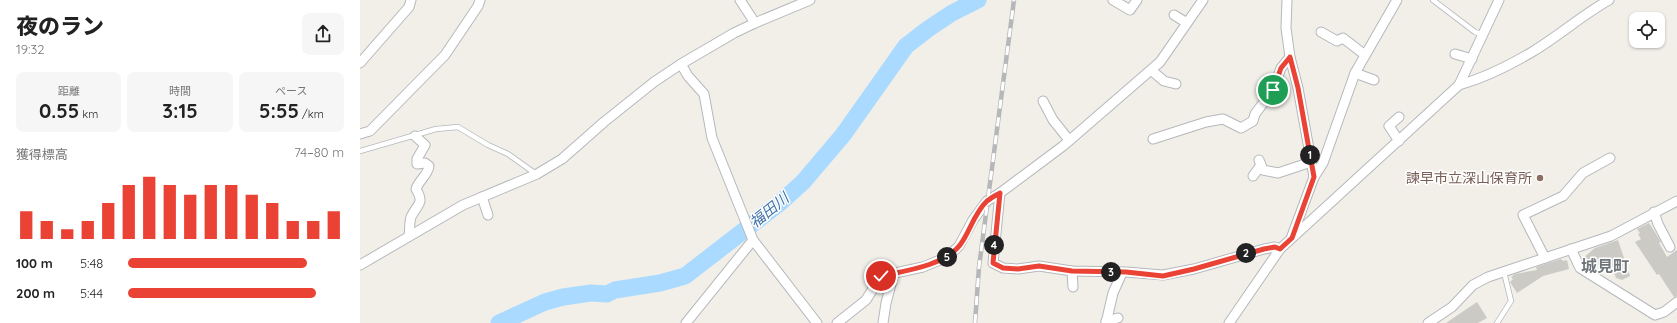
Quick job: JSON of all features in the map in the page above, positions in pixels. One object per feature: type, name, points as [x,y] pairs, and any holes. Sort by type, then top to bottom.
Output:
[{"type":"street","points":[[360,63],[409,7],[411,0]]},
{"type":"street","points":[[360,134],[370,130],[445,55],[478,6],[480,0]]},
{"type":"street","points":[[740,0],[755,22]]},
{"type":"street","points":[[360,265],[463,205],[536,174],[562,159],[654,82],[681,64],[755,22],[810,0]]},
{"type":"street","points":[[1113,0],[1130,10],[1137,0]]},
{"type":"street","points":[[837,323],[866,300],[881,276],[923,267],[947,257],[960,246],[973,220],[987,201],[1000,193],[1070,140],[1160,62],[1203,0]]},
{"type":"street","points":[[1287,0],[1286,28],[1290,57],[1298,88],[1314,177]]},
{"type":"street","points":[[1292,238],[1314,177],[1323,163],[1355,73],[1397,0]]},
{"type":"street","points":[[1229,323],[1280,249],[1459,85],[1484,35],[1499,0]]},
{"type":"street","points":[[1459,85],[1472,82],[1532,52],[1609,0]]},
{"type":"street","points":[[1174,15],[1187,23]]},
{"type":"street","points":[[1321,32],[1337,41],[1343,38],[1365,55]]},
{"type":"street","points":[[1455,54],[1472,59]]},
{"type":"street","points":[[1153,139],[1206,122],[1223,119],[1241,128],[1252,121],[1255,114],[1273,90],[1281,68],[1290,57]]},
{"type":"street","points":[[681,64],[688,76],[704,94],[712,138],[753,240],[816,323]]},
{"type":"street","points":[[1150,70],[1164,81],[1176,84]]},
{"type":"street","points":[[1355,73],[1374,80]]},
{"type":"street","points":[[1043,101],[1054,120],[1070,140]]},
{"type":"street","points":[[1399,117],[1389,126],[1399,141]]},
{"type":"street","points":[[409,236],[411,218],[420,203],[420,196],[416,189],[418,183],[429,170],[430,166],[425,163],[417,164],[416,160],[425,145],[415,136]]},
{"type":"street","points":[[1545,258],[1523,215],[1563,196],[1583,173],[1610,158]]},
{"type":"street","points":[[1253,176],[1260,162],[1263,170],[1278,173],[1311,162]]},
{"type":"street","points":[[1000,193],[993,263],[1003,268],[1018,269],[1039,266],[1072,271],[1126,272],[1163,276],[1264,249],[1275,247],[1280,249]]},
{"type":"street","points":[[482,197],[488,215]]},
{"type":"street","points":[[1428,323],[1452,307],[1472,285],[1488,277],[1611,236],[1677,201]]},
{"type":"street","points":[[1654,212],[1658,224],[1670,247]]},
{"type":"street","points":[[686,323],[753,240]]},
{"type":"street","points":[[1571,249],[1580,268],[1655,315],[1664,312],[1677,302]]},
{"type":"street","points":[[1072,271],[1073,287]]},
{"type":"street","points":[[883,323],[886,303],[894,273]]},
{"type":"street","points":[[1106,322],[1113,293],[1122,273]]},
{"type":"street","points":[[1106,322],[1118,318]]},
{"type":"lane","points":[[1433,0],[1476,32],[1484,35]]},
{"type":"lane","points":[[360,151],[436,129],[458,127],[488,145],[508,154],[536,174]]},
{"type":"lane","points":[[1498,323],[1511,301],[1504,272]]},
{"type":"building","points":[[1649,223],[1661,242],[1659,243],[1667,257],[1677,250],[1677,296],[1674,297],[1635,242],[1641,239],[1638,234],[1640,233],[1637,229]]},
{"type":"building","points":[[1618,240],[1630,276],[1622,280],[1616,278],[1609,258],[1595,267],[1583,258],[1595,248]]},
{"type":"building","points":[[1561,259],[1563,261],[1567,260],[1569,269],[1543,276],[1517,293],[1510,282],[1513,279],[1511,277],[1515,274],[1537,270],[1536,267]]},
{"type":"building","points":[[1477,302],[1487,318],[1478,323],[1446,323]]},
{"type":"waterway","name":"福田川","points":[[499,323],[545,302],[563,297],[591,293],[607,294],[615,290],[660,283],[685,276],[781,202],[803,182],[843,135],[906,46],[952,13],[978,0]]},
{"type":"railway","points":[[975,323],[979,267],[1014,0]]},
{"type":"place","name":"諫早市立深山保育所","points":[[1540,178]]},
{"type":"district","name":"城見町","points":[[1605,266]]},
{"type":"route","points":[[881,276],[923,267],[947,257],[960,246],[973,220],[987,201],[1000,193],[993,263],[1003,268],[1018,269],[1039,266],[1072,271],[1126,272],[1163,276],[1194,269],[1264,249],[1275,247],[1280,249],[1292,238],[1314,177],[1304,130],[1298,88],[1290,57],[1281,68],[1273,90]]}]
